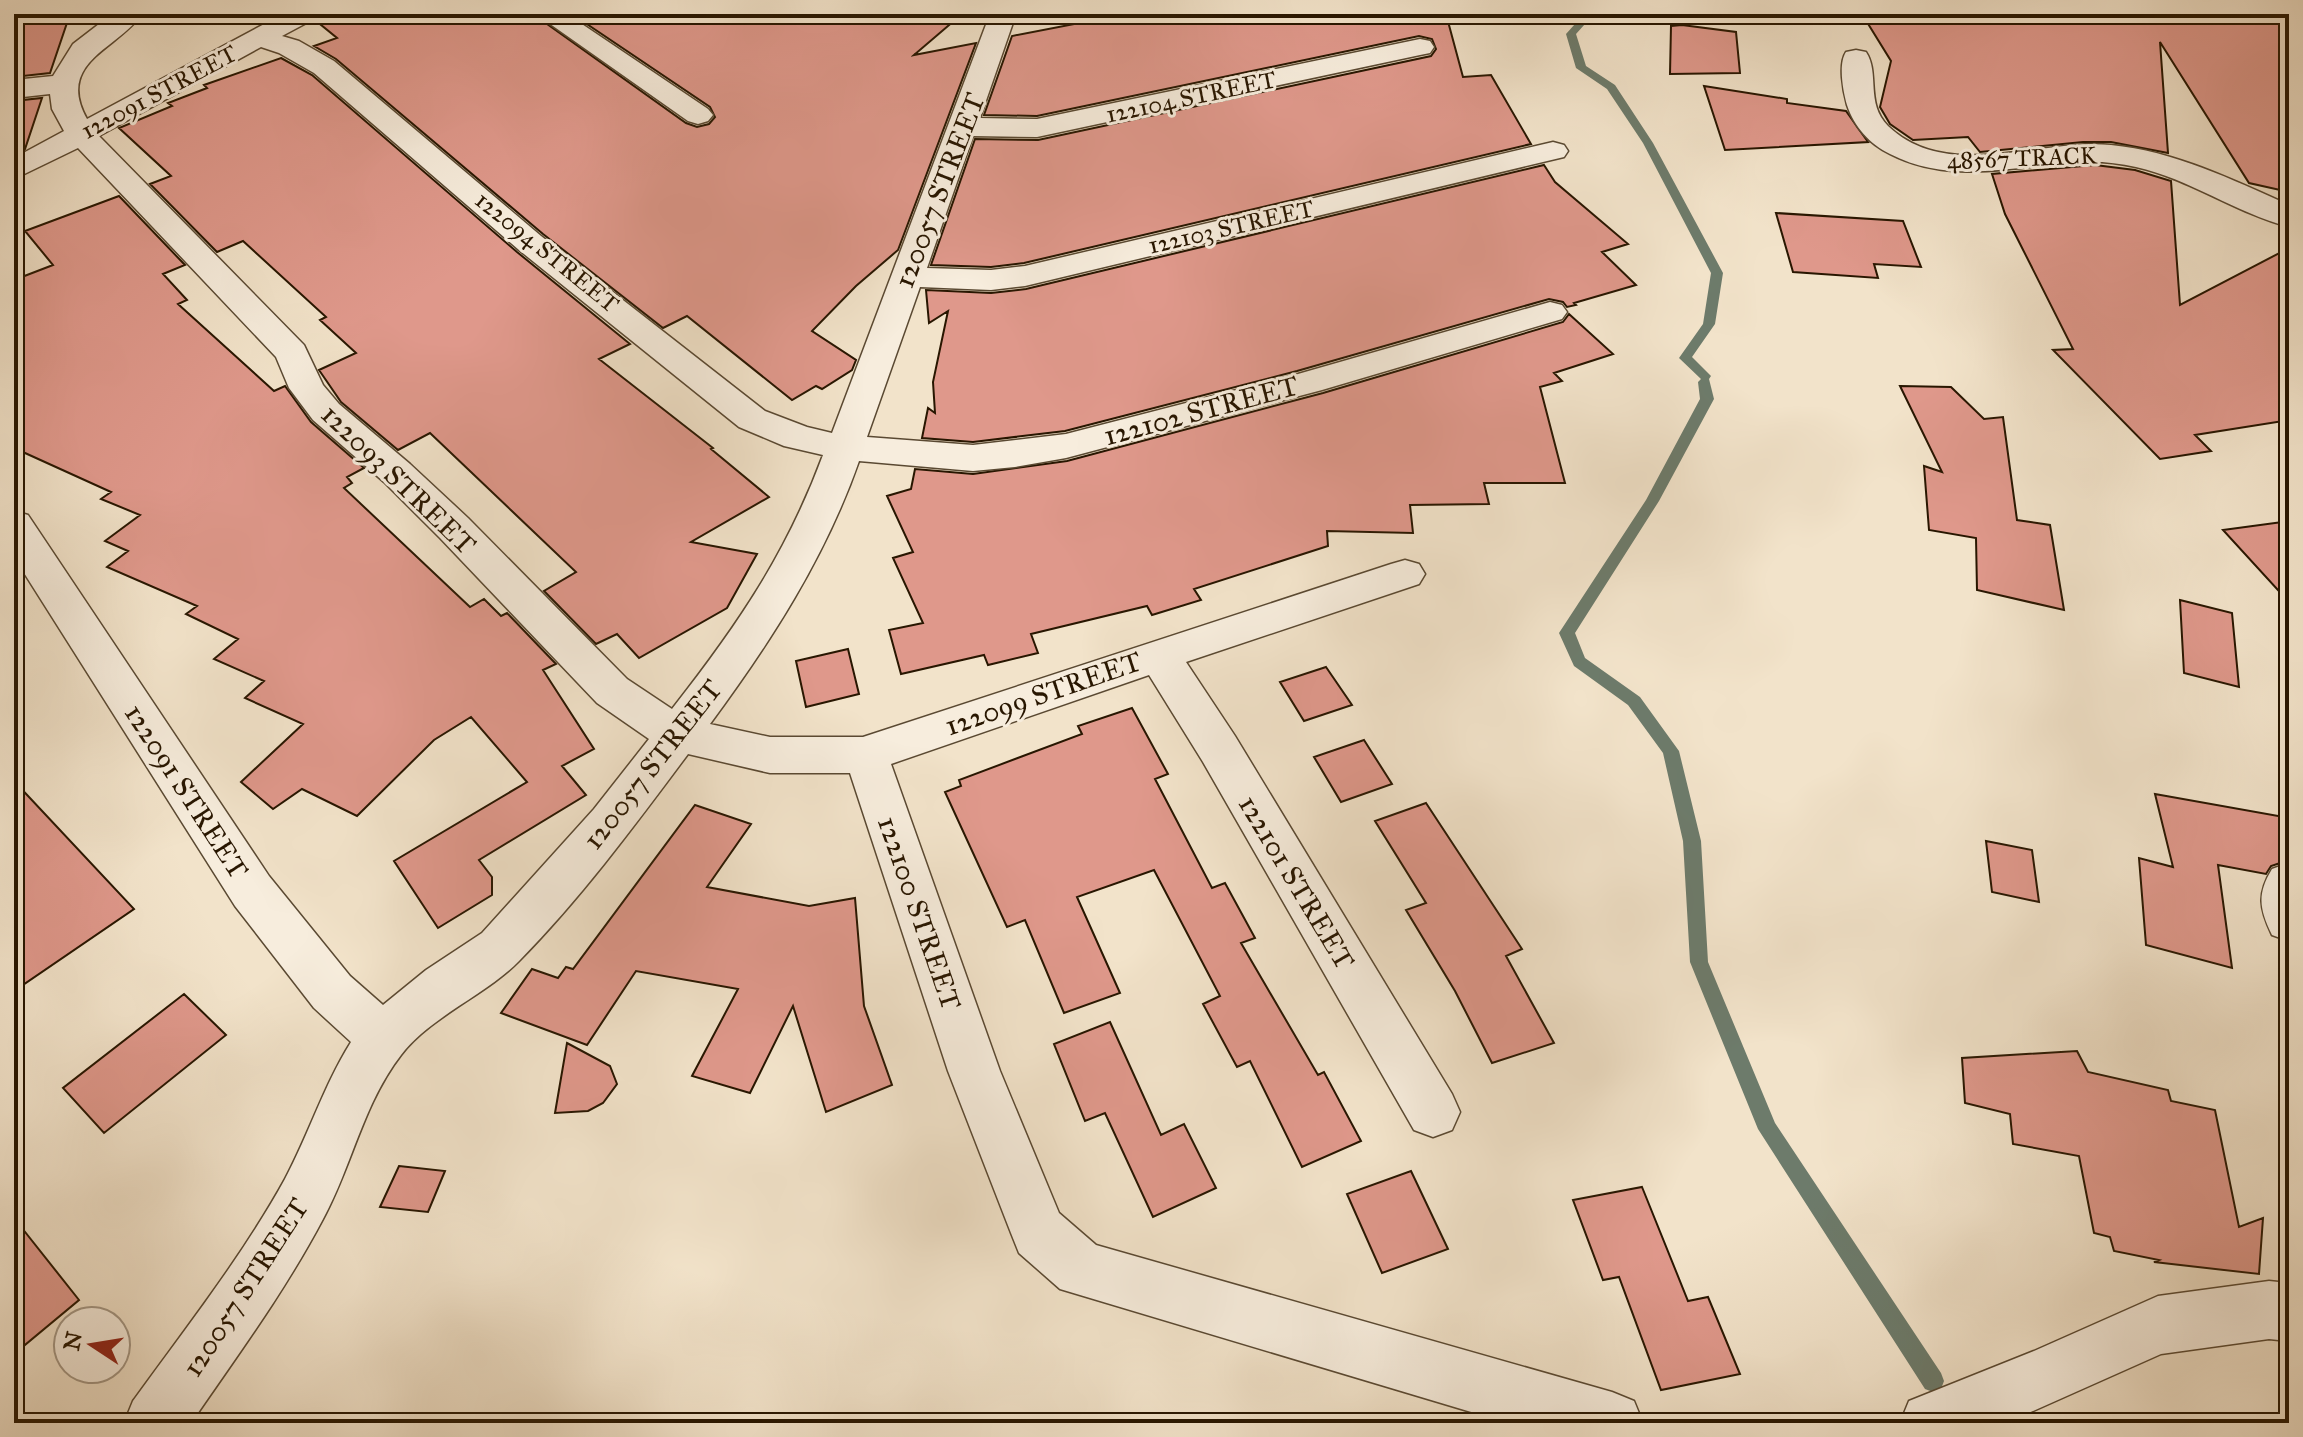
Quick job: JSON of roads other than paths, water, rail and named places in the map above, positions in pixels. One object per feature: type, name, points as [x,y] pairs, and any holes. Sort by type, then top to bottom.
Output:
[{"type":"street","points":[[81,134],[67,109],[63,84],[83,50],[129,14]]},
{"type":"street","name":"122091 STREET","points":[[14,170],[303,14]]},
{"type":"street","points":[[549,14],[698,115]]},
{"type":"street","name":"120057 STREET","points":[[155,1423],[266,1263],[305,1197],[352,1088],[383,1037],[444,986],[500,948],[610,823],[747,643],[796,561],[844,448],[1003,14]]},
{"type":"street","name":"122094 STREET","points":[[259,38],[289,47],[324,67],[530,243],[752,419],[797,437],[844,448]]},
{"type":"street","name":"122104 STREET","points":[[961,127],[1012,130],[1047,126],[1420,47]]},
{"type":"street","name":"48567 TRACK","points":[[1856,58],[1864,113],[1888,141],[1924,159],[1982,164],[2088,152],[2141,159],[2187,171],[2289,217]]},
{"type":"street","points":[[14,89],[63,84]]},
{"type":"street","name":"122093 STREET","points":[[81,134],[292,353],[307,388],[326,412],[397,473],[454,528],[612,691],[675,734]]},
{"type":"street","name":"122103 STREET","points":[[906,277],[991,280],[1025,276],[1553,151]]},
{"type":"street","name":"122102 STREET","points":[[844,448],[973,458],[1066,446],[1309,382],[1550,312]]},
{"type":"street","name":"122091 STREET","points":[[14,525],[252,891],[332,992],[383,1037]]},
{"type":"street","name":"122099 STREET","points":[[675,734],[770,755],[866,755],[1158,654],[1405,574]]},
{"type":"street","name":"122101 STREET","points":[[1158,654],[1219,749],[1433,1112]]},
{"type":"street","name":"122100 STREET","points":[[866,755],[974,1071],[1039,1233],[1080,1269],[1612,1423]]},
{"type":"street","points":[[2289,883],[2284,892],[2289,920]]},
{"type":"street","points":[[1931,1423],[2050,1375],[2158,1325],[2269,1310],[2289,1312]]},
{"type":"waterway","points":[[237,17],[243,14]]},
{"type":"waterway","points":[[1589,14],[1571,34],[1581,68],[1611,87],[1648,143],[1717,273],[1709,324],[1685,358],[1705,376]]},
{"type":"waterway","points":[[1705,382],[1707,399],[1652,501],[1567,633],[1579,662],[1634,701],[1671,751],[1692,841],[1699,962],[1768,1129],[1933,1381]]}]
